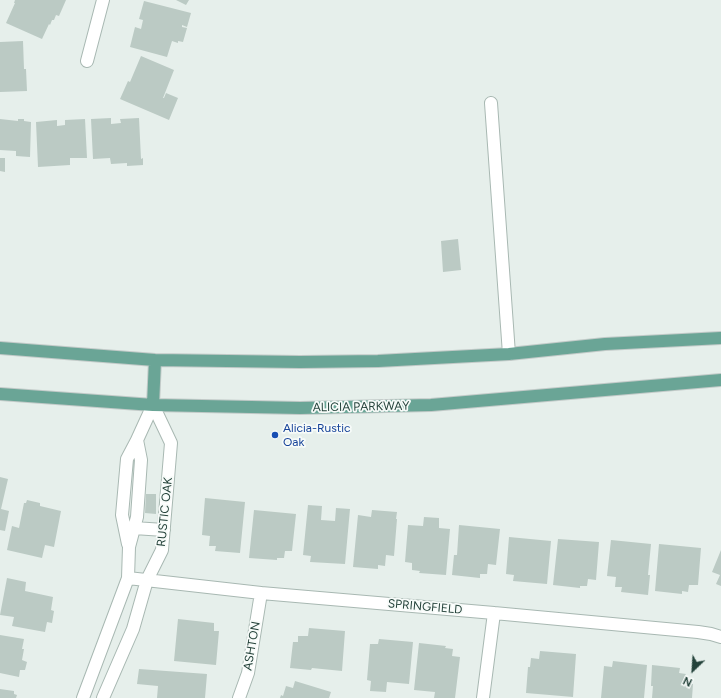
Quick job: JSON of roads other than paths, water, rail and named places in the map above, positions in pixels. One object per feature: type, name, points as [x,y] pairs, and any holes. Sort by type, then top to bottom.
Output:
[{"type":"main road","points":[[0,348],[155,360],[300,362],[378,361],[509,354],[604,344],[721,338]]},
{"type":"main road","points":[[153,406],[155,360]]},
{"type":"main road","name":"ALICIA PARKWAY","points":[[0,394],[153,406],[300,408],[431,405],[721,380]]},
{"type":"street","points":[[87,61],[103,0]]},
{"type":"street","points":[[491,104],[509,354]]},
{"type":"street","points":[[129,547],[122,515],[127,459],[153,406]]},
{"type":"street","name":"RUSTIC OAK","points":[[103,698],[132,629],[147,580],[162,550],[171,443],[153,406]]},
{"type":"street","points":[[84,698],[128,578],[129,547],[137,517],[141,460],[137,440]]},
{"type":"street","points":[[134,528],[164,530]]},
{"type":"street","name":"SPRINGFIELD","points":[[128,578],[261,593],[494,612],[698,632],[721,637]]},
{"type":"street","name":"ASHTON","points":[[240,698],[248,673],[261,593]]},
{"type":"street","points":[[483,698],[494,612]]},
{"type":"place","name":"Alicia-Rustic Oak","points":[[275,435]]}]
